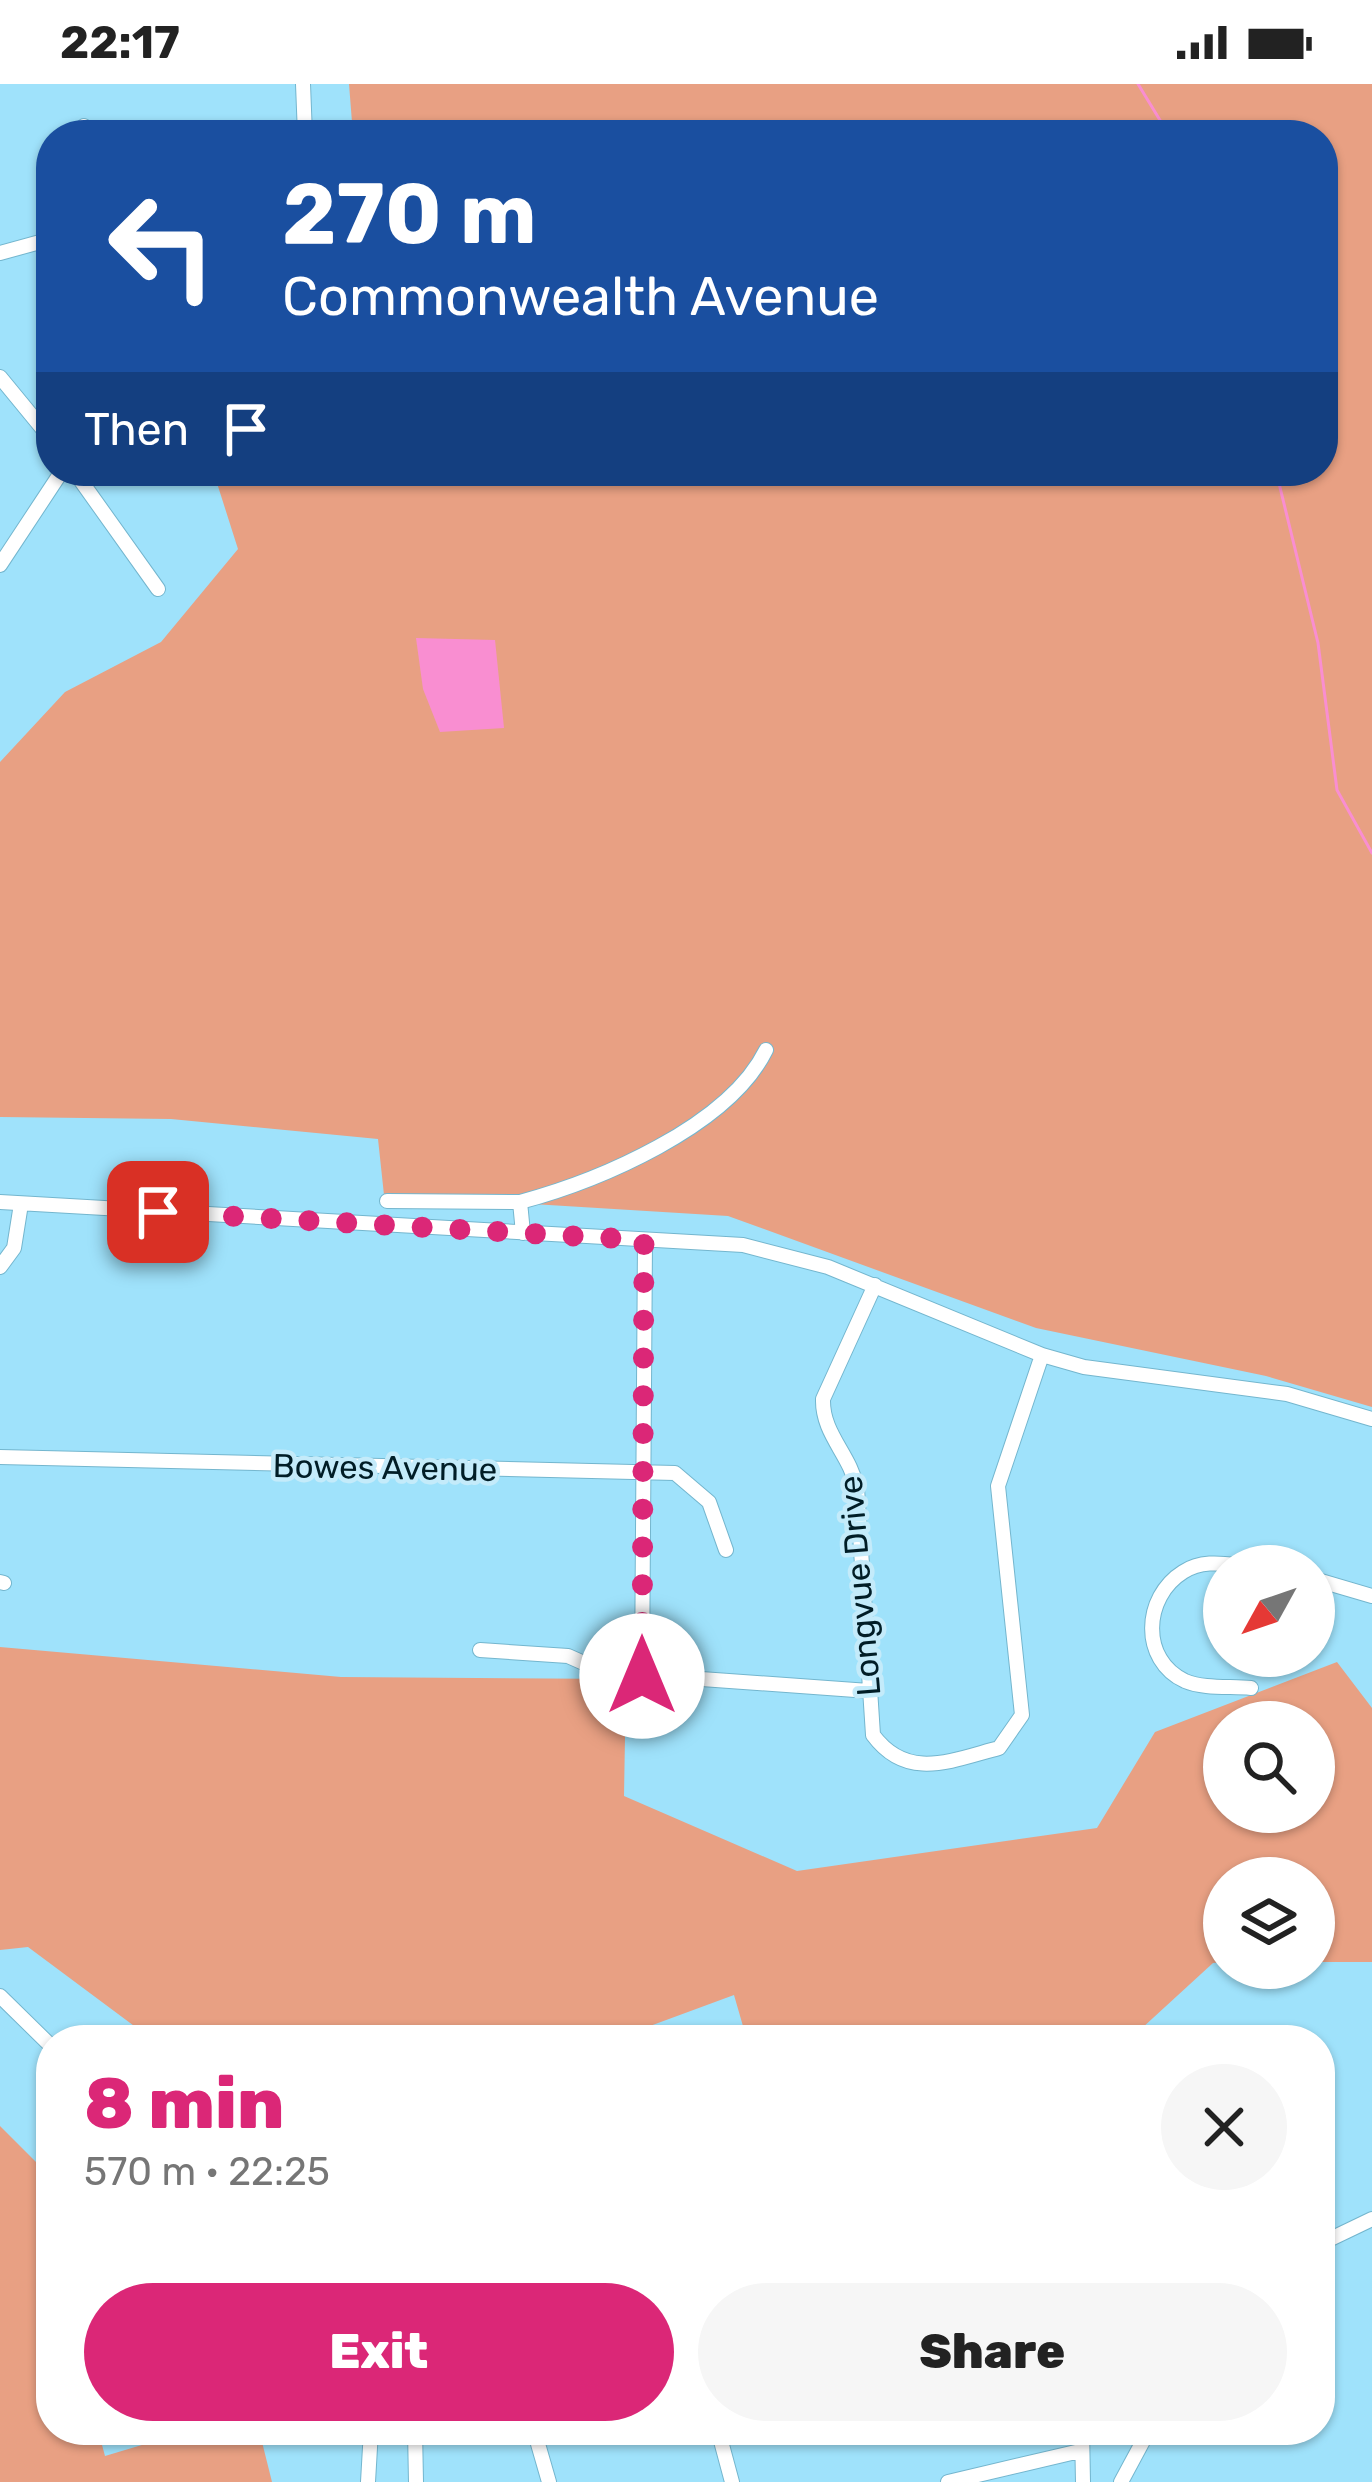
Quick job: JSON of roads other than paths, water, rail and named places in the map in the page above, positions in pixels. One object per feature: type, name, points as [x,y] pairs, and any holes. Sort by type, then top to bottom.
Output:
[{"type":"street","points":[[303,84],[304,120]]},
{"type":"street","points":[[0,253],[36,243]]},
{"type":"street","points":[[0,377],[36,421]]},
{"type":"street","points":[[0,565],[52,486]]},
{"type":"street","points":[[85,486],[158,589]]},
{"type":"street","points":[[387,1201],[520,1202],[586,1183],[675,1135],[756,1071],[766,1050]]},
{"type":"street","points":[[0,1202],[742,1245],[875,1285],[1042,1355],[1084,1367],[1287,1394],[1372,1418]]},
{"type":"street","points":[[520,1202],[523,1233]]},
{"type":"street","points":[[0,1267],[14,1248],[21,1204]]},
{"type":"street","points":[[642,1676],[644,1240]]},
{"type":"street","name":"Longvue Drive","points":[[875,1285],[823,1399],[822,1416],[853,1468],[857,1488],[873,1735],[889,1756],[904,1763],[926,1764],[999,1748],[1022,1715],[998,1486],[1042,1355]]},
{"type":"street","name":"Bowes Avenue","points":[[0,1457],[675,1473],[709,1502],[726,1550]]},
{"type":"street","points":[[1203,1565],[1184,1571],[1159,1599],[1150,1624],[1158,1657],[1179,1678],[1251,1688]]},
{"type":"street","points":[[1335,1585],[1372,1596]]},
{"type":"street","points":[[480,1650],[568,1656],[604,1672],[868,1691]]},
{"type":"street","points":[[0,1996],[36,2031]]},
{"type":"street","points":[[1335,2237],[1372,2219]]},
{"type":"street","points":[[368,2482],[369,2445]]},
{"type":"street","points":[[415,2445],[416,2482]]},
{"type":"street","points":[[538,2445],[549,2482]]},
{"type":"street","points":[[722,2445],[732,2482]]},
{"type":"street","points":[[1081,2445],[1083,2482]]},
{"type":"street","points":[[1121,2482],[1141,2445]]},
{"type":"street","points":[[948,2482],[1080,2452]]},
{"type":"waterway","points":[[1138,84],[1160,120]]},
{"type":"waterway","points":[[1280,486],[1318,643],[1337,790],[1372,853]]}]
